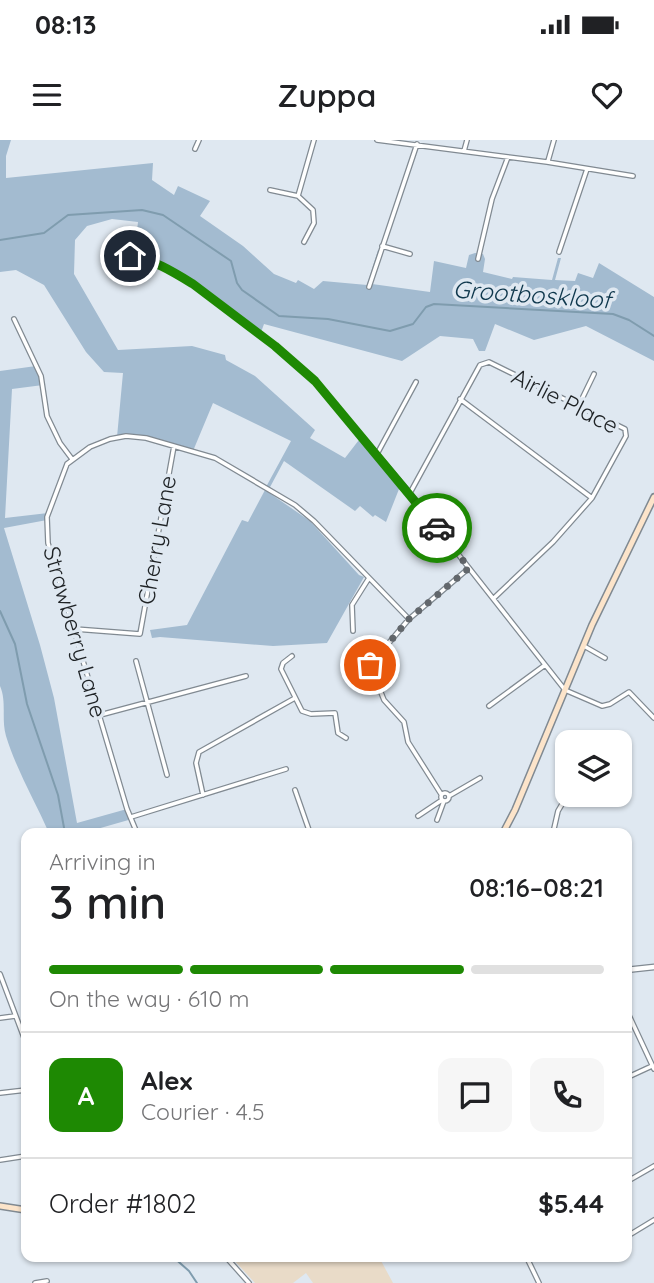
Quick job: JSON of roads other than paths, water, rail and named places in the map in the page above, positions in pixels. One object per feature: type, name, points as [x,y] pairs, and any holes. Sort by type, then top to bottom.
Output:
[{"type":"main road","points":[[506,828],[583,646],[654,497]]},
{"type":"main road","points":[[0,1206],[21,1209]]},
{"type":"street","points":[[195,149],[199,140]]},
{"type":"street","points":[[298,196],[314,140]]},
{"type":"street","points":[[377,140],[464,150],[633,176]]},
{"type":"street","points":[[464,150],[467,140]]},
{"type":"street","points":[[547,162],[554,140]]},
{"type":"street","points":[[369,287],[417,145]]},
{"type":"street","points":[[478,259],[492,198],[508,157]]},
{"type":"street","points":[[559,252],[587,169]]},
{"type":"street","points":[[270,190],[298,196],[314,213],[314,223],[304,242]]},
{"type":"street","points":[[382,246],[410,254]]},
{"type":"street","points":[[130,256],[178,274],[193,284],[275,346],[327,393],[494,598],[565,690],[602,706],[610,704],[627,692],[633,694],[654,718]]},
{"type":"street","points":[[13,319],[41,376],[47,416],[60,443],[72,459],[90,447],[117,437],[135,436],[227,464],[295,505],[314,521],[409,619]]},
{"type":"street","name":"Airlie Place","points":[[410,494],[460,399],[480,365],[487,362],[623,427],[626,433],[593,498],[553,542],[494,598]]},
{"type":"street","points":[[579,405],[594,374]]},
{"type":"street","points":[[377,454],[416,382]]},
{"type":"street","points":[[460,399],[593,498]]},
{"type":"street","name":"Cherry Lane","points":[[75,629],[140,634],[174,446]]},
{"type":"street","name":"Strawberry Lane","points":[[72,459],[64,470],[46,524],[50,554],[135,828]]},
{"type":"street","points":[[437,820],[443,801],[441,794],[408,742],[404,722],[384,700],[369,661],[377,657],[409,619],[469,568]]},
{"type":"street","points":[[353,631],[352,605],[369,578]]},
{"type":"street","points":[[583,646],[605,658]]},
{"type":"street","points":[[292,656],[281,668],[304,713],[335,713],[338,733],[346,738]]},
{"type":"street","points":[[374,669],[380,665],[377,657]]},
{"type":"street","points":[[136,661],[167,775]]},
{"type":"street","points":[[489,706],[545,665]]},
{"type":"street","points":[[100,715],[246,676]]},
{"type":"street","points":[[203,795],[196,763],[199,752],[295,698]]},
{"type":"street","points":[[131,817],[286,769]]},
{"type":"street","points":[[418,816],[480,778]]},
{"type":"street","points":[[295,790],[308,828]]},
{"type":"street","points":[[441,794],[449,796]]},
{"type":"street","points":[[554,828],[560,807]]},
{"type":"street","points":[[632,969],[654,967]]},
{"type":"street","points":[[0,974],[21,1031]]},
{"type":"street","points":[[0,1018],[15,1016]]},
{"type":"street","points":[[632,1022],[653,1068],[632,1076]]},
{"type":"street","points":[[0,1093],[21,1091]]},
{"type":"street","points":[[0,1160],[21,1157]]},
{"type":"street","points":[[632,1179],[654,1166]]},
{"type":"street","points":[[632,1233],[654,1220]]},
{"type":"street","points":[[230,1262],[249,1283]]},
{"type":"street","points":[[529,1262],[539,1283]]},
{"type":"street","points":[[35,1283],[47,1281]]},
{"type":"waterway","name":"Grootboskloof","points":[[0,240],[44,233],[68,215],[142,210],[163,215],[231,261],[237,283],[242,290],[279,316],[328,319],[390,331],[413,324],[426,307],[434,304],[613,314],[629,320],[654,336]]},
{"type":"waterway","points":[[0,611],[15,644],[27,704],[58,795],[64,828]]},
{"type":"waterway","points":[[179,1262],[197,1283]]}]
